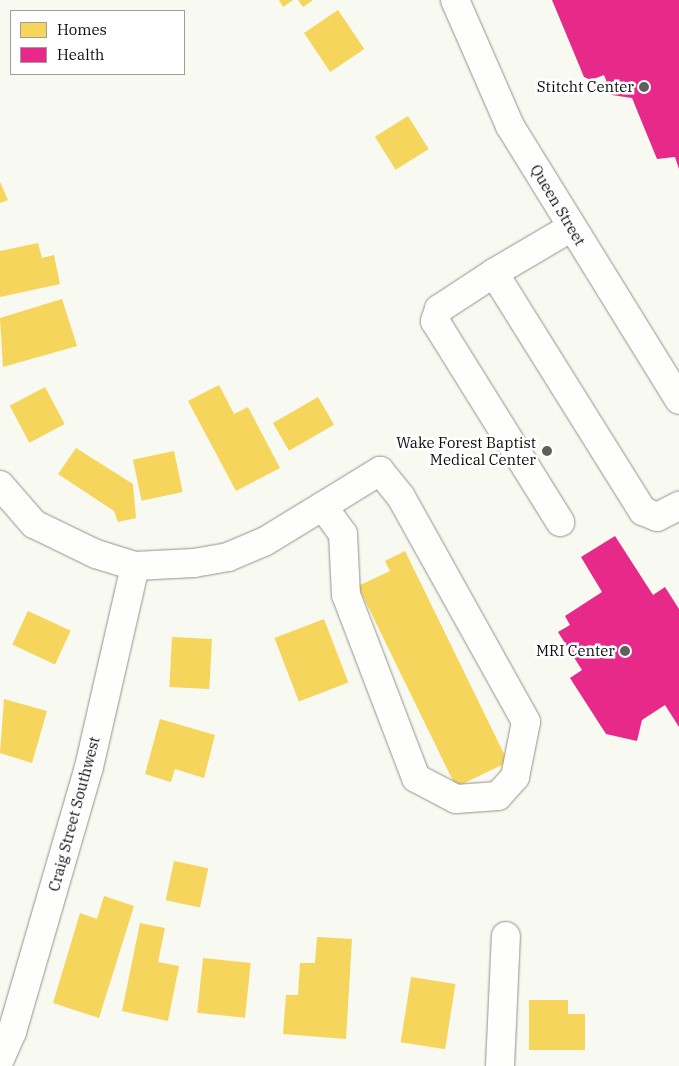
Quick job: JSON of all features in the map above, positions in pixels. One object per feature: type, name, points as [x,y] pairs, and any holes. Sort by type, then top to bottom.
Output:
[{"type":"street","name":"Queen Street","points":[[455,0],[510,126],[679,400]]},
{"type":"street","points":[[560,522],[435,321],[439,309],[494,273],[572,227]]},
{"type":"street","points":[[494,273],[643,511],[657,518],[679,506]]},
{"type":"street","points":[[0,485],[34,524],[57,538],[135,566],[228,557],[264,542],[380,471],[400,497],[526,722],[515,777],[498,796],[456,800],[416,778],[346,595],[343,534],[323,506]]},
{"type":"street","name":"Craig Street Southwest","points":[[0,1059],[12,1032],[89,767],[135,566]]},
{"type":"street","points":[[500,1066],[506,936]]},
{"type":"building: Homes","points":[[279,0],[293,0],[283,7]]},
{"type":"building: Homes","points":[[298,0],[313,0],[303,7]]},
{"type":"building: Homes","points":[[338,10],[364,49],[330,72],[304,33]]},
{"type":"building: Homes","points":[[408,116],[429,149],[396,170],[375,137]]},
{"type":"building: Homes","points":[[0,182],[8,200],[0,203]]},
{"type":"building: Homes","points":[[38,243],[42,258],[54,255],[60,284],[0,297],[0,251]]},
{"type":"building: Homes","points":[[62,299],[77,346],[3,367],[0,318]]},
{"type":"building: Homes","points":[[219,385],[234,414],[248,407],[280,468],[236,491],[188,401]]},
{"type":"building: Homes","points":[[45,387],[65,424],[29,443],[10,406]]},
{"type":"building: Homes","points":[[318,397],[334,425],[289,451],[273,423]]},
{"type":"building: Homes","points":[[76,448],[133,484],[136,518],[118,522],[114,511],[58,474]]},
{"type":"building: Homes","points":[[174,451],[183,492],[142,501],[133,460]]},
{"type":"building: Homes","points":[[405,551],[508,762],[456,787],[358,586],[390,571],[385,561]]},
{"type":"building: Homes","points":[[28,611],[71,631],[55,664],[12,645]]},
{"type":"building: Homes","points":[[324,619],[348,682],[299,701],[275,638]]},
{"type":"building: Homes","points":[[172,637],[212,639],[209,689],[169,687]]},
{"type":"building: Homes","points":[[4,699],[47,711],[32,763],[0,753]]},
{"type":"building: Homes","points":[[160,719],[215,735],[204,778],[175,769],[171,782],[145,774]]},
{"type":"building: Homes","points":[[174,861],[208,868],[200,907],[166,900]]},
{"type":"building: Homes","points":[[104,896],[134,906],[99,1018],[53,1003],[80,913],[97,919]]},
{"type":"building: Homes","points":[[140,923],[165,928],[158,962],[179,966],[168,1021],[122,1011]]},
{"type":"building: Homes","points":[[317,937],[352,939],[346,1039],[283,1034],[286,995],[298,995],[300,963],[315,963]]},
{"type":"building: Homes","points":[[203,958],[251,963],[245,1018],[197,1013]]},
{"type":"building: Homes","points":[[411,977],[455,984],[445,1049],[401,1042]]},
{"type":"building: Homes","points":[[529,1000],[568,1000],[568,1014],[585,1014],[585,1050],[529,1050]]},
{"type":"building: Health","name":"Stitcht Center","points":[[552,0],[679,0],[679,169],[675,157],[657,159],[632,98],[612,95],[604,75],[591,80],[584,77]]},
{"type":"building: Health","name":"MRI Center","points":[[615,536],[653,595],[665,587],[679,609],[679,727],[665,705],[642,720],[637,741],[606,734],[570,678],[582,670],[558,632],[570,625],[565,616],[602,592],[581,557]]},
{"type":"place","name":"Stitcht Center","points":[[644,87]]},
{"type":"place","name":"Wake Forest Baptist Medical Center","points":[[547,451]]},
{"type":"place","name":"MRI Center","points":[[625,651]]}]
